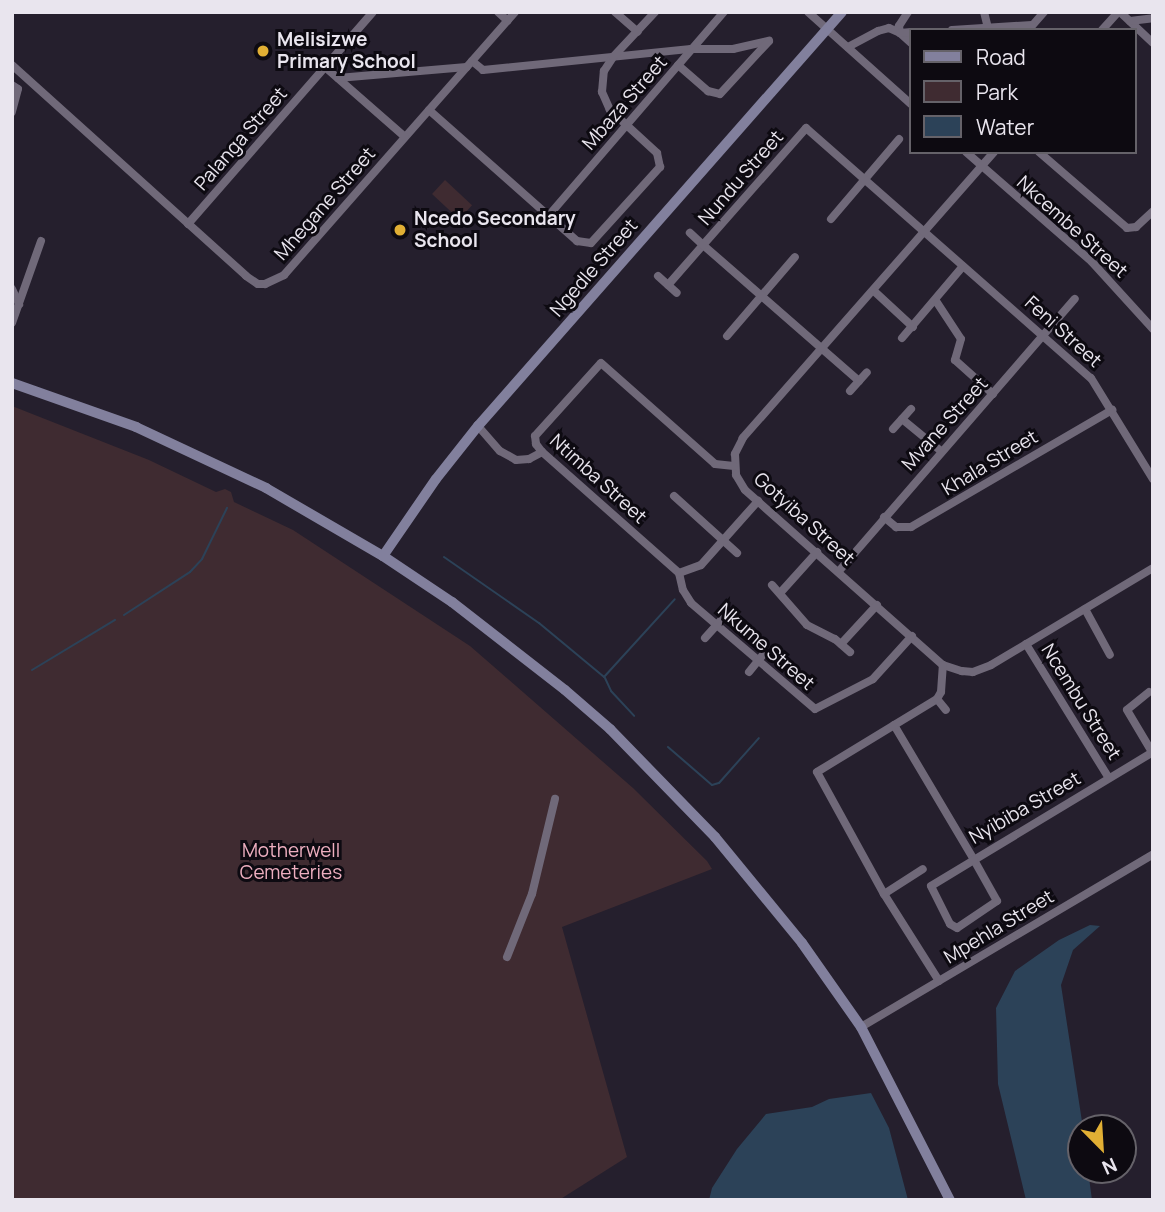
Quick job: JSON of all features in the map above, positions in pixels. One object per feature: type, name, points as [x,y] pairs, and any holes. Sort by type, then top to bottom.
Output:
[{"type":"main road","name":"Ngedle Street","points":[[383,556],[436,479],[478,426],[842,12]]},
{"type":"main road","points":[[12,383],[114,419],[266,488],[383,556],[526,658],[638,757],[757,885],[862,1027],[950,1200]]},
{"type":"street","name":"Palanga Street","points":[[188,224],[373,12]]},
{"type":"street","points":[[498,12],[508,21]]},
{"type":"street","name":"Mhegane Street","points":[[12,65],[251,281],[258,284],[271,282],[284,275],[515,12]]},
{"type":"street","points":[[615,12],[638,32]]},
{"type":"street","points":[[429,110],[550,214],[577,241],[591,243],[660,167],[657,153],[610,110],[602,92],[604,71],[612,57],[655,12]]},
{"type":"street","name":"Mbaza Street","points":[[550,214],[723,12]]},
{"type":"street","points":[[808,12],[909,102]]},
{"type":"street","points":[[900,33],[899,26],[908,12]]},
{"type":"street","points":[[984,12],[988,28],[1031,27],[1044,12]]},
{"type":"street","points":[[1104,28],[1119,12],[1153,43]]},
{"type":"street","points":[[1130,21],[1153,18]]},
{"type":"street","points":[[848,47],[878,31],[889,29],[900,33],[909,41]]},
{"type":"street","points":[[900,33],[909,32]]},
{"type":"street","points":[[338,78],[469,64],[483,69],[691,49],[733,49],[769,41],[720,93],[708,91],[678,65]]},
{"type":"street","points":[[325,67],[405,137]]},
{"type":"street","points":[[12,112],[17,99],[13,86],[23,75]]},
{"type":"street","name":"Nundu Street","points":[[668,285],[806,128],[926,231]]},
{"type":"street","points":[[831,219],[899,139]]},
{"type":"street","name":"Nkcembe Street","points":[[968,154],[1092,262],[1153,329]]},
{"type":"street","name":"Gotyiba Street","points":[[943,665],[739,483],[734,466],[735,454],[743,438],[992,154]]},
{"type":"street","points":[[1041,154],[1127,228],[1136,227],[1153,211]]},
{"type":"street","name":"Feni Street","points":[[926,231],[1091,378],[1153,479]]},
{"type":"street","points":[[690,233],[703,245]]},
{"type":"street","points":[[12,323],[41,242]]},
{"type":"street","name":"Nundu Street","points":[[703,245],[859,381]]},
{"type":"street","points":[[727,336],[795,257]]},
{"type":"street","points":[[902,338],[963,266]]},
{"type":"street","points":[[658,276],[677,293]]},
{"type":"street","points":[[12,289],[19,304]]},
{"type":"street","points":[[874,291],[913,327]]},
{"type":"street","name":"Mvane Street","points":[[838,571],[1075,299]]},
{"type":"street","points":[[936,300],[961,339],[954,360],[993,394]]},
{"type":"street","name":"Ntimba Street","points":[[679,573],[542,452],[536,444],[535,436],[601,363],[715,464],[734,466]]},
{"type":"street","points":[[850,391],[867,372]]},
{"type":"street","points":[[893,429],[911,409]]},
{"type":"street","name":"Khala Street","points":[[884,517],[904,529],[919,524],[1112,411]]},
{"type":"street","points":[[902,419],[941,452]]},
{"type":"street","points":[[478,426],[500,451],[516,460],[529,459],[542,452]]},
{"type":"street","name":"Ntimba Street","points":[[674,496],[737,554]]},
{"type":"street","points":[[679,573],[698,568],[758,500]]},
{"type":"street","points":[[782,592],[817,552]]},
{"type":"street","points":[[939,981],[884,894],[817,772],[937,699],[942,687],[943,665],[973,672],[1026,644],[1153,568]]},
{"type":"street","name":"Nkume Street","points":[[679,573],[688,599],[811,708],[818,709],[873,678],[912,636]]},
{"type":"street","points":[[772,585],[782,592],[807,625],[850,652]]},
{"type":"street","points":[[841,644],[877,605]]},
{"type":"street","points":[[1085,609],[1110,655]]},
{"type":"street","points":[[705,638],[726,615]]},
{"type":"street","name":"Ncembu Street","points":[[1026,644],[1108,777]]},
{"type":"street","points":[[750,672],[765,652]]},
{"type":"street","points":[[1149,692],[1127,710],[1153,752]]},
{"type":"street","points":[[937,699],[946,710]]},
{"type":"street","name":"Nyibiba Street","points":[[894,725],[974,860],[1153,752]]},
{"type":"street","points":[[508,957],[532,894],[555,799]]},
{"type":"street","name":"Mpehla Street","points":[[862,1027],[1153,854]]},
{"type":"street","points":[[974,860],[997,901],[957,928],[950,924],[931,886],[974,860]]},
{"type":"street","points":[[884,894],[922,869]]},
{"type":"green space","points":[[445,180],[472,205],[459,219],[432,194]]},
{"type":"green space","name":"Motherwell Cemeteries","points":[[12,406],[149,460],[216,492],[225,489],[231,492],[234,502],[293,530],[470,646],[633,788],[707,861],[712,869],[562,927],[627,1157],[559,1200],[12,1200]]},
{"type":"water","points":[[1090,925],[1100,926],[1073,950],[1061,985],[1081,1114],[1067,1114],[1067,1184],[1090,1184],[1092,1200],[1026,1200],[998,1084],[996,1008],[1015,971],[1059,940]]},
{"type":"water","points":[[871,1093],[889,1128],[908,1200],[709,1200],[712,1188],[737,1149],[766,1114],[812,1107],[829,1099]]},
{"type":"waterway","points":[[124,615],[190,572],[202,559],[227,508]]},
{"type":"waterway","points":[[444,557],[539,623],[604,677],[675,599]]},
{"type":"waterway","points":[[32,670],[115,620]]},
{"type":"waterway","points":[[605,678],[611,691],[634,716]]},
{"type":"waterway","points":[[668,747],[712,785],[719,783],[759,738]]},
{"type":"place","name":"Melisizwe Primary School","points":[[263,51]]},
{"type":"place","name":"Ncedo Secondary School","points":[[400,230]]}]
